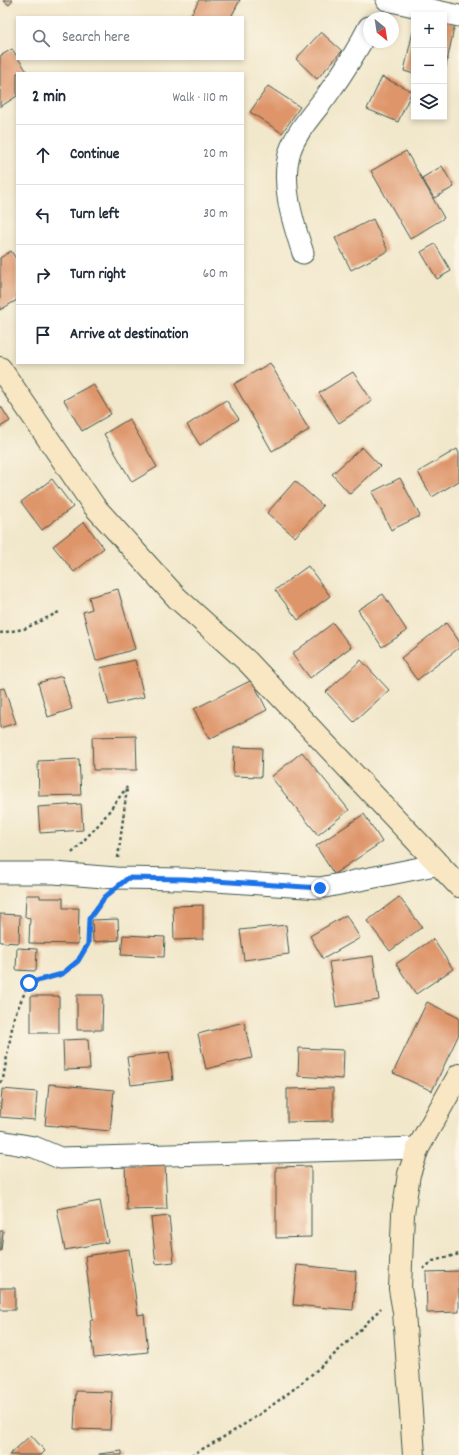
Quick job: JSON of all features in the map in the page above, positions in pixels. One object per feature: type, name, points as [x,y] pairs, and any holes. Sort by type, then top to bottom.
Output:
[{"type":"street","points":[[376,12],[382,0]]},
{"type":"street","points":[[387,0],[459,16]]},
{"type":"street","points":[[303,253],[293,224],[286,184],[290,151],[301,130],[357,52],[363,40]]},
{"type":"street","points":[[0,368],[94,506],[177,598],[248,662],[440,864],[459,886]]},
{"type":"street","points":[[0,873],[54,873],[122,878],[184,879],[320,888],[440,864]]},
{"type":"street","points":[[414,1455],[404,1312],[400,1289],[403,1214],[409,1174],[418,1148],[459,1075]]},
{"type":"street","points":[[0,1141],[34,1147],[60,1158],[418,1148]]},
{"type":"path","points":[[0,633],[24,629],[59,612]]},
{"type":"path","points":[[0,1083],[3,1079],[14,1017],[29,983],[62,974],[78,961],[88,944],[89,919],[105,897],[122,878],[127,787],[101,822],[54,873]]},
{"type":"path","points":[[191,1455],[264,1413],[352,1339],[400,1289],[433,1261],[459,1254]]},
{"type":"building","points":[[3,0],[13,0],[9,5]]},
{"type":"building","points":[[199,0],[240,0],[232,16],[191,16]]},
{"type":"building","points":[[447,22],[455,23],[447,61]]},
{"type":"building","points":[[321,32],[342,51],[317,79],[296,59]]},
{"type":"building","points":[[411,40],[411,73],[404,71]]},
{"type":"building","points":[[12,49],[16,55],[16,60],[19,60],[27,72],[16,72],[16,97],[0,107],[0,56]]},
{"type":"building","points":[[382,77],[411,91],[398,122],[367,109]]},
{"type":"building","points":[[268,86],[300,107],[282,133],[250,112]]},
{"type":"building","points":[[406,151],[444,218],[410,239],[371,171]]},
{"type":"building","points":[[442,166],[454,187],[434,198],[422,178]]},
{"type":"building","points":[[373,219],[388,251],[351,270],[335,238]]},
{"type":"building","points":[[435,244],[451,271],[437,279],[421,252]]},
{"type":"building","points":[[11,251],[16,258],[16,301],[0,310],[0,258]]},
{"type":"building","points":[[270,363],[309,430],[272,451],[234,384]]},
{"type":"building","points":[[353,372],[372,401],[339,423],[319,393]]},
{"type":"building","points":[[93,384],[111,414],[82,431],[64,400]]},
{"type":"building","points":[[226,400],[239,419],[200,445],[187,425]]},
{"type":"building","points":[[0,405],[10,421],[0,427]]},
{"type":"building","points":[[129,419],[157,467],[132,482],[104,434]]},
{"type":"building","points":[[362,447],[380,466],[350,494],[332,474]]},
{"type":"building","points":[[457,449],[459,453],[459,481],[432,497],[418,472]]},
{"type":"building","points":[[400,478],[420,516],[391,530],[372,492]]},
{"type":"building","points":[[52,479],[73,507],[42,530],[21,502]]},
{"type":"building","points":[[295,481],[323,506],[295,537],[267,513]]},
{"type":"building","points":[[84,522],[104,548],[74,572],[53,546]]},
{"type":"building","points":[[308,566],[330,596],[298,620],[275,590]]},
{"type":"building","points":[[118,589],[135,649],[96,661],[83,612],[92,609],[89,597]]},
{"type":"building","points":[[383,594],[407,631],[382,647],[358,610]]},
{"type":"building","points":[[333,623],[351,647],[310,678],[292,654]]},
{"type":"building","points":[[446,623],[459,641],[459,648],[417,680],[401,658]]},
{"type":"building","points":[[135,660],[144,697],[109,705],[100,668]]},
{"type":"building","points":[[361,660],[389,690],[354,722],[326,692]]},
{"type":"building","points":[[62,676],[72,709],[48,717],[38,683]]},
{"type":"building","points":[[252,680],[267,710],[209,739],[194,709]]},
{"type":"building","points":[[4,688],[16,723],[0,728],[0,689]]},
{"type":"building","points":[[136,736],[137,770],[93,770],[92,737]]},
{"type":"building","points":[[234,747],[262,748],[261,777],[233,776]]},
{"type":"building","points":[[302,752],[349,810],[318,835],[271,777]]},
{"type":"building","points":[[79,759],[81,795],[39,796],[38,761]]},
{"type":"building","points":[[81,804],[83,830],[40,833],[38,807]]},
{"type":"building","points":[[364,814],[382,842],[334,874],[316,846]]},
{"type":"building","points":[[26,895],[40,895],[40,898],[63,898],[63,908],[79,908],[78,944],[29,943],[30,918],[25,917]]},
{"type":"building","points":[[399,897],[422,927],[390,951],[367,921]]},
{"type":"building","points":[[203,905],[203,939],[174,940],[173,906]]},
{"type":"building","points":[[0,914],[20,915],[19,943],[0,942]]},
{"type":"building","points":[[346,915],[360,938],[323,959],[310,936]]},
{"type":"building","points":[[118,919],[119,940],[93,942],[92,920]]},
{"type":"building","points":[[286,925],[289,954],[244,960],[240,930]]},
{"type":"building","points":[[123,935],[165,937],[164,957],[121,955]]},
{"type":"building","points":[[433,939],[453,969],[416,994],[396,964]]},
{"type":"building","points":[[17,948],[37,949],[36,971],[16,970]]},
{"type":"building","points":[[373,956],[379,1000],[336,1007],[329,962]]},
{"type":"building","points":[[77,995],[103,995],[102,1030],[77,1030]]},
{"type":"building","points":[[31,996],[59,996],[59,1033],[31,1033]]},
{"type":"building","points":[[427,1002],[459,1018],[459,1034],[432,1091],[393,1073]]},
{"type":"building","points":[[244,1022],[252,1058],[206,1069],[198,1034]]},
{"type":"building","points":[[88,1039],[90,1069],[64,1070],[63,1040]]},
{"type":"building","points":[[299,1048],[344,1050],[343,1079],[298,1076]]},
{"type":"building","points":[[169,1052],[173,1080],[131,1085],[127,1057]]},
{"type":"building","points":[[49,1084],[114,1090],[110,1131],[45,1125]]},
{"type":"building","points":[[333,1088],[333,1121],[287,1122],[287,1089]]},
{"type":"building","points":[[2,1089],[37,1092],[35,1120],[0,1117]]},
{"type":"building","points":[[165,1164],[167,1209],[127,1210],[125,1166]]},
{"type":"building","points":[[311,1166],[311,1237],[276,1238],[276,1167]]},
{"type":"building","points":[[100,1201],[108,1242],[65,1250],[57,1209]]},
{"type":"building","points":[[169,1216],[174,1262],[156,1264],[151,1218]]},
{"type":"building","points":[[0,1231],[3,1231],[1,1251],[0,1251]]},
{"type":"building","points":[[129,1249],[138,1315],[144,1314],[148,1352],[94,1358],[90,1320],[93,1320],[85,1256]]},
{"type":"building","points":[[297,1265],[356,1271],[353,1310],[293,1305]]},
{"type":"building","points":[[459,1271],[459,1312],[427,1313],[426,1272]]},
{"type":"building","points":[[0,1288],[15,1288],[15,1310],[0,1310]]},
{"type":"building","points":[[76,1391],[112,1392],[110,1430],[74,1429]]},
{"type":"building","points":[[31,1435],[45,1451],[41,1455],[9,1455]]},
{"type":"building","points":[[122,1451],[122,1455],[99,1455],[99,1454]]},
{"type":"route","points":[[29,983],[62,974],[78,961],[88,944],[89,919],[105,897],[128,878],[184,879],[320,888]]}]
